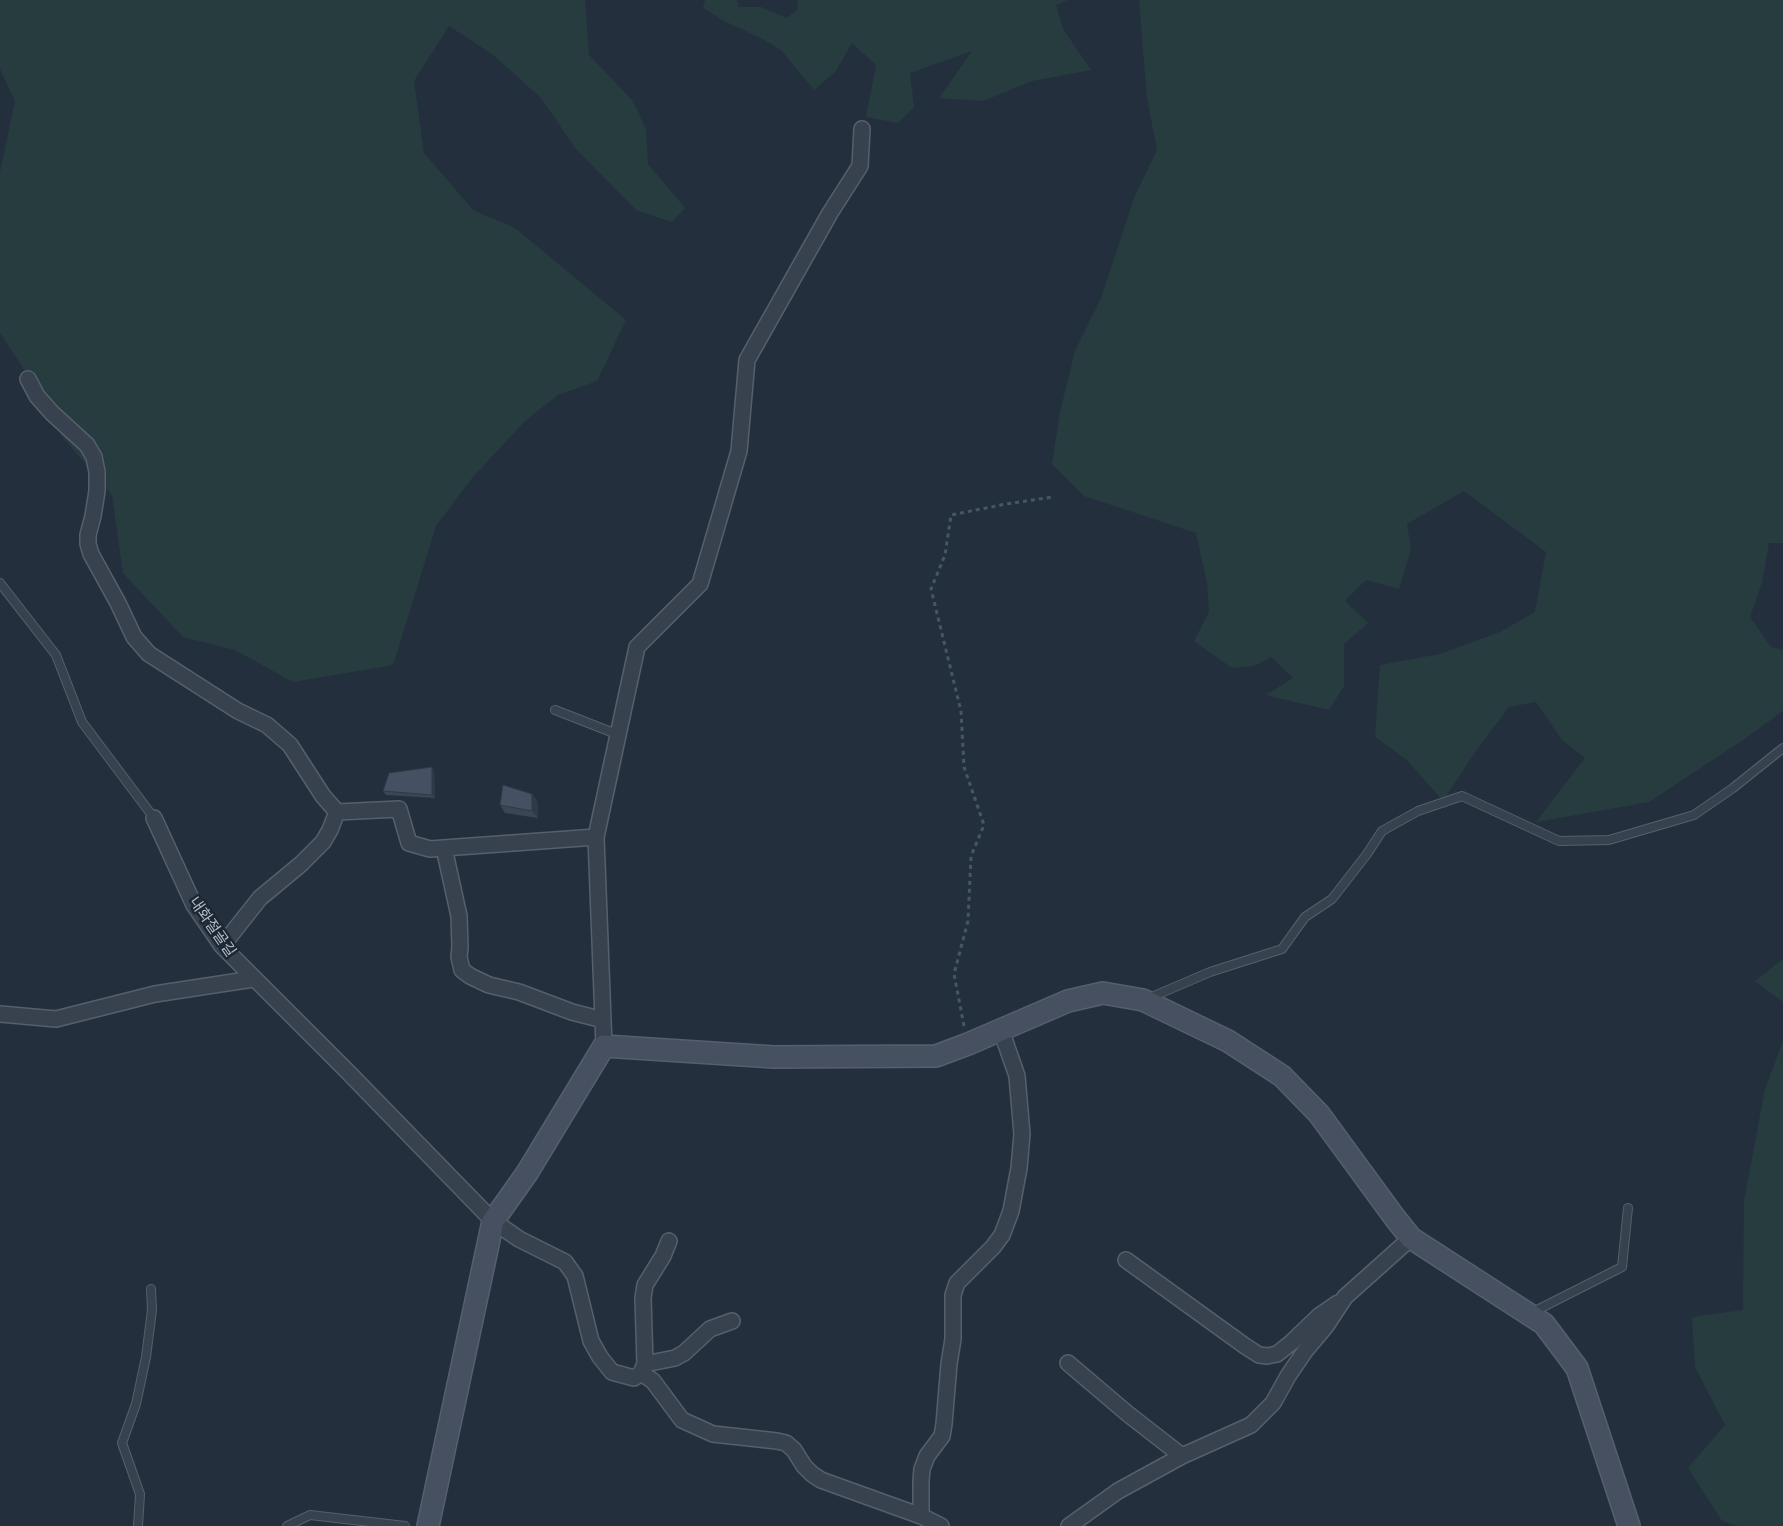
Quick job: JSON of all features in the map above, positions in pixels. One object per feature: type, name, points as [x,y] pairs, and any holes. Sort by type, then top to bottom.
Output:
[{"type":"street","points":[[428,1526],[493,1222],[527,1173],[604,1046],[596,837],[637,647],[700,584],[739,452],[747,360],[830,213],[860,166],[862,129]]},
{"type":"street","points":[[28,379],[37,396],[52,413],[87,444],[94,457],[97,472],[97,491],[88,535],[90,554],[118,603],[134,637],[149,654],[266,726],[290,745],[337,812]]},
{"type":"street","points":[[337,812],[399,809],[408,843],[430,848],[596,837]]},
{"type":"street","points":[[222,946],[260,898],[301,864],[323,842],[337,812]]},
{"type":"street","name":"내화절골길","points":[[154,818],[194,905],[222,946],[252,979],[348,1072],[493,1222],[519,1239],[565,1262],[575,1276],[591,1342],[612,1372],[634,1378],[643,1368]]},
{"type":"street","points":[[444,848],[459,916],[459,957],[462,970],[489,985],[519,992],[572,1012],[603,1020]]},
{"type":"street","points":[[0,1014],[56,1019],[155,994],[252,979]]},
{"type":"street","points":[[604,1046],[774,1057],[936,1056],[1068,1000],[1102,993],[1143,1000],[1228,1041],[1282,1076],[1319,1114],[1411,1238],[1544,1324],[1577,1368],[1629,1526]]},
{"type":"street","points":[[922,1516],[922,1469],[927,1456],[942,1436],[944,1424],[953,1339],[953,1295],[957,1283],[993,1247],[1002,1235],[1011,1211],[1019,1168],[1022,1134],[1017,1076],[1001,1030]]},
{"type":"street","points":[[1126,1260],[1245,1346],[1267,1356],[1277,1354],[1292,1342],[1319,1316],[1345,1298],[1411,1238]]},
{"type":"street","points":[[669,1241],[663,1256],[645,1285],[643,1298],[643,1368],[682,1420],[713,1434],[777,1440],[786,1443],[794,1450],[804,1466],[821,1480],[922,1516],[941,1526]]},
{"type":"street","points":[[1069,1526],[1118,1491],[1182,1456],[1251,1425],[1273,1403],[1305,1351],[1326,1326],[1345,1298]]},
{"type":"street","points":[[643,1368],[675,1358],[684,1353],[710,1329],[732,1321]]},
{"type":"street","points":[[1068,1363],[1128,1414],[1182,1456]]},
{"type":"lane","name":"내화절골길","points":[[0,583],[56,655],[82,722],[154,818]]},
{"type":"lane","points":[[556,710],[619,734]]},
{"type":"lane","points":[[1143,1000],[1210,972],[1282,950],[1305,917],[1332,900],[1382,831],[1418,811],[1462,796],[1559,840],[1609,840],[1694,815],[1734,788],[1783,748]]},
{"type":"lane","points":[[1529,1314],[1622,1266],[1628,1208]]},
{"type":"lane","points":[[138,1526],[140,1494],[122,1444],[136,1404],[146,1357],[152,1310],[151,1289]]},
{"type":"lane","points":[[288,1526],[310,1515],[405,1526]]},
{"type":"path","points":[[968,1044],[954,974],[968,921],[971,856],[984,825],[964,767],[961,711],[931,589],[945,555],[952,515],[1053,497]]},
{"type":"green space","points":[[0,0],[585,0],[589,55],[633,101],[646,129],[648,164],[685,208],[672,222],[636,210],[576,149],[541,98],[492,54],[449,26],[414,81],[424,153],[473,210],[515,228],[626,320],[597,381],[558,395],[525,421],[472,478],[436,526],[393,665],[293,682],[235,650],[183,637],[123,573],[112,495],[61,435],[31,380],[0,333],[0,172],[15,101],[0,69]]},
{"type":"green space","points":[[705,0],[737,0],[739,7],[761,7],[786,18],[797,11],[798,0],[1068,0],[1056,5],[1063,29],[1091,70],[1032,81],[983,101],[939,98],[972,51],[910,73],[914,107],[898,123],[866,117],[876,65],[852,43],[836,71],[814,90],[781,50],[703,8]]},
{"type":"green space","points":[[1139,0],[1783,0],[1783,543],[1769,543],[1762,583],[1750,617],[1771,647],[1783,650],[1783,711],[1649,802],[1536,822],[1585,758],[1562,740],[1536,702],[1509,707],[1475,752],[1443,801],[1407,760],[1375,737],[1380,665],[1440,654],[1500,632],[1535,612],[1546,552],[1464,491],[1407,524],[1411,550],[1399,589],[1366,580],[1345,601],[1368,623],[1344,644],[1344,686],[1329,710],[1266,695],[1293,678],[1271,657],[1254,666],[1232,668],[1194,641],[1209,612],[1207,582],[1196,533],[1084,496],[1052,464],[1060,412],[1075,351],[1101,298],[1134,198],[1157,150],[1147,98]]},
{"type":"green space","points":[[1783,959],[1783,1002],[1755,981]]},
{"type":"green space","points":[[1783,1041],[1783,1526],[1737,1526],[1722,1521],[1688,1468],[1725,1425],[1695,1367],[1692,1317],[1743,1310],[1744,1201],[1765,1089]]},
{"type":"building","points":[[432,767],[432,795],[383,791],[389,773]]},
{"type":"building","points":[[503,785],[532,794],[532,811],[500,805]]}]
